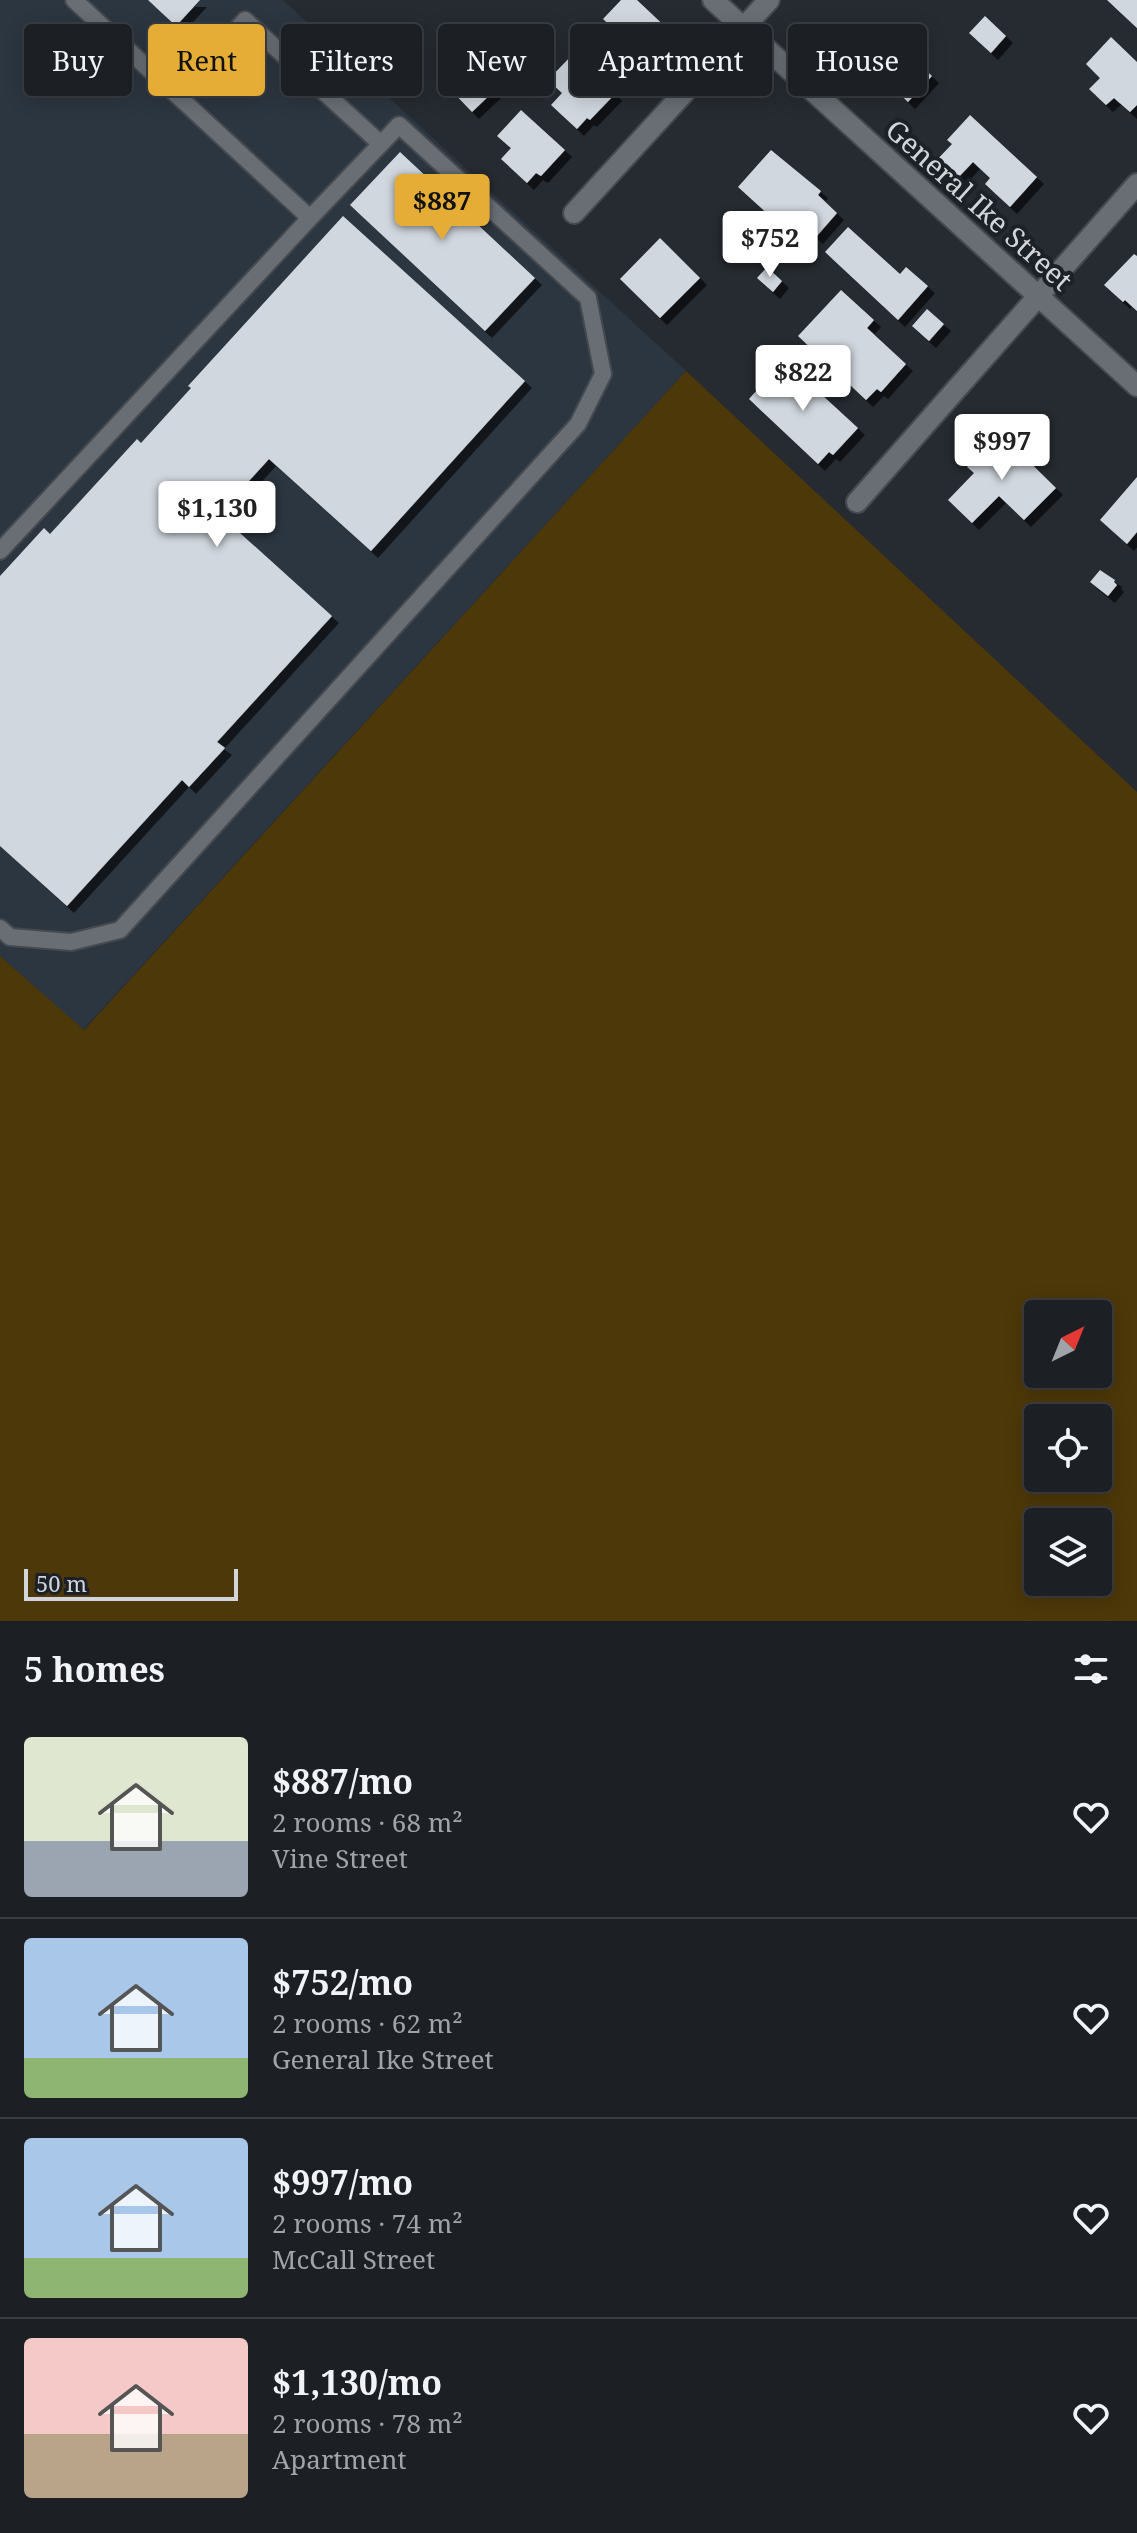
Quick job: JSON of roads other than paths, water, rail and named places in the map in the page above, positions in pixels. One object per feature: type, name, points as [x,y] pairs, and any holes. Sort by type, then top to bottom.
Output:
[{"type":"street","name":"General Ike Street","points":[[713,0],[739,24]]},
{"type":"street","points":[[747,24],[769,0]]},
{"type":"street","name":"General Ike Street","points":[[772,54],[1137,386]]},
{"type":"street","points":[[574,213],[681,96]]},
{"type":"street","points":[[857,502],[1137,184]]},
{"type":"lane","points":[[74,0],[148,68]]},
{"type":"lane","points":[[265,38],[381,144]]},
{"type":"lane","points":[[178,96],[310,218]]},
{"type":"lane","points":[[0,551],[399,125],[588,298],[603,374],[578,424],[120,930],[71,942],[10,937],[0,928]]}]
